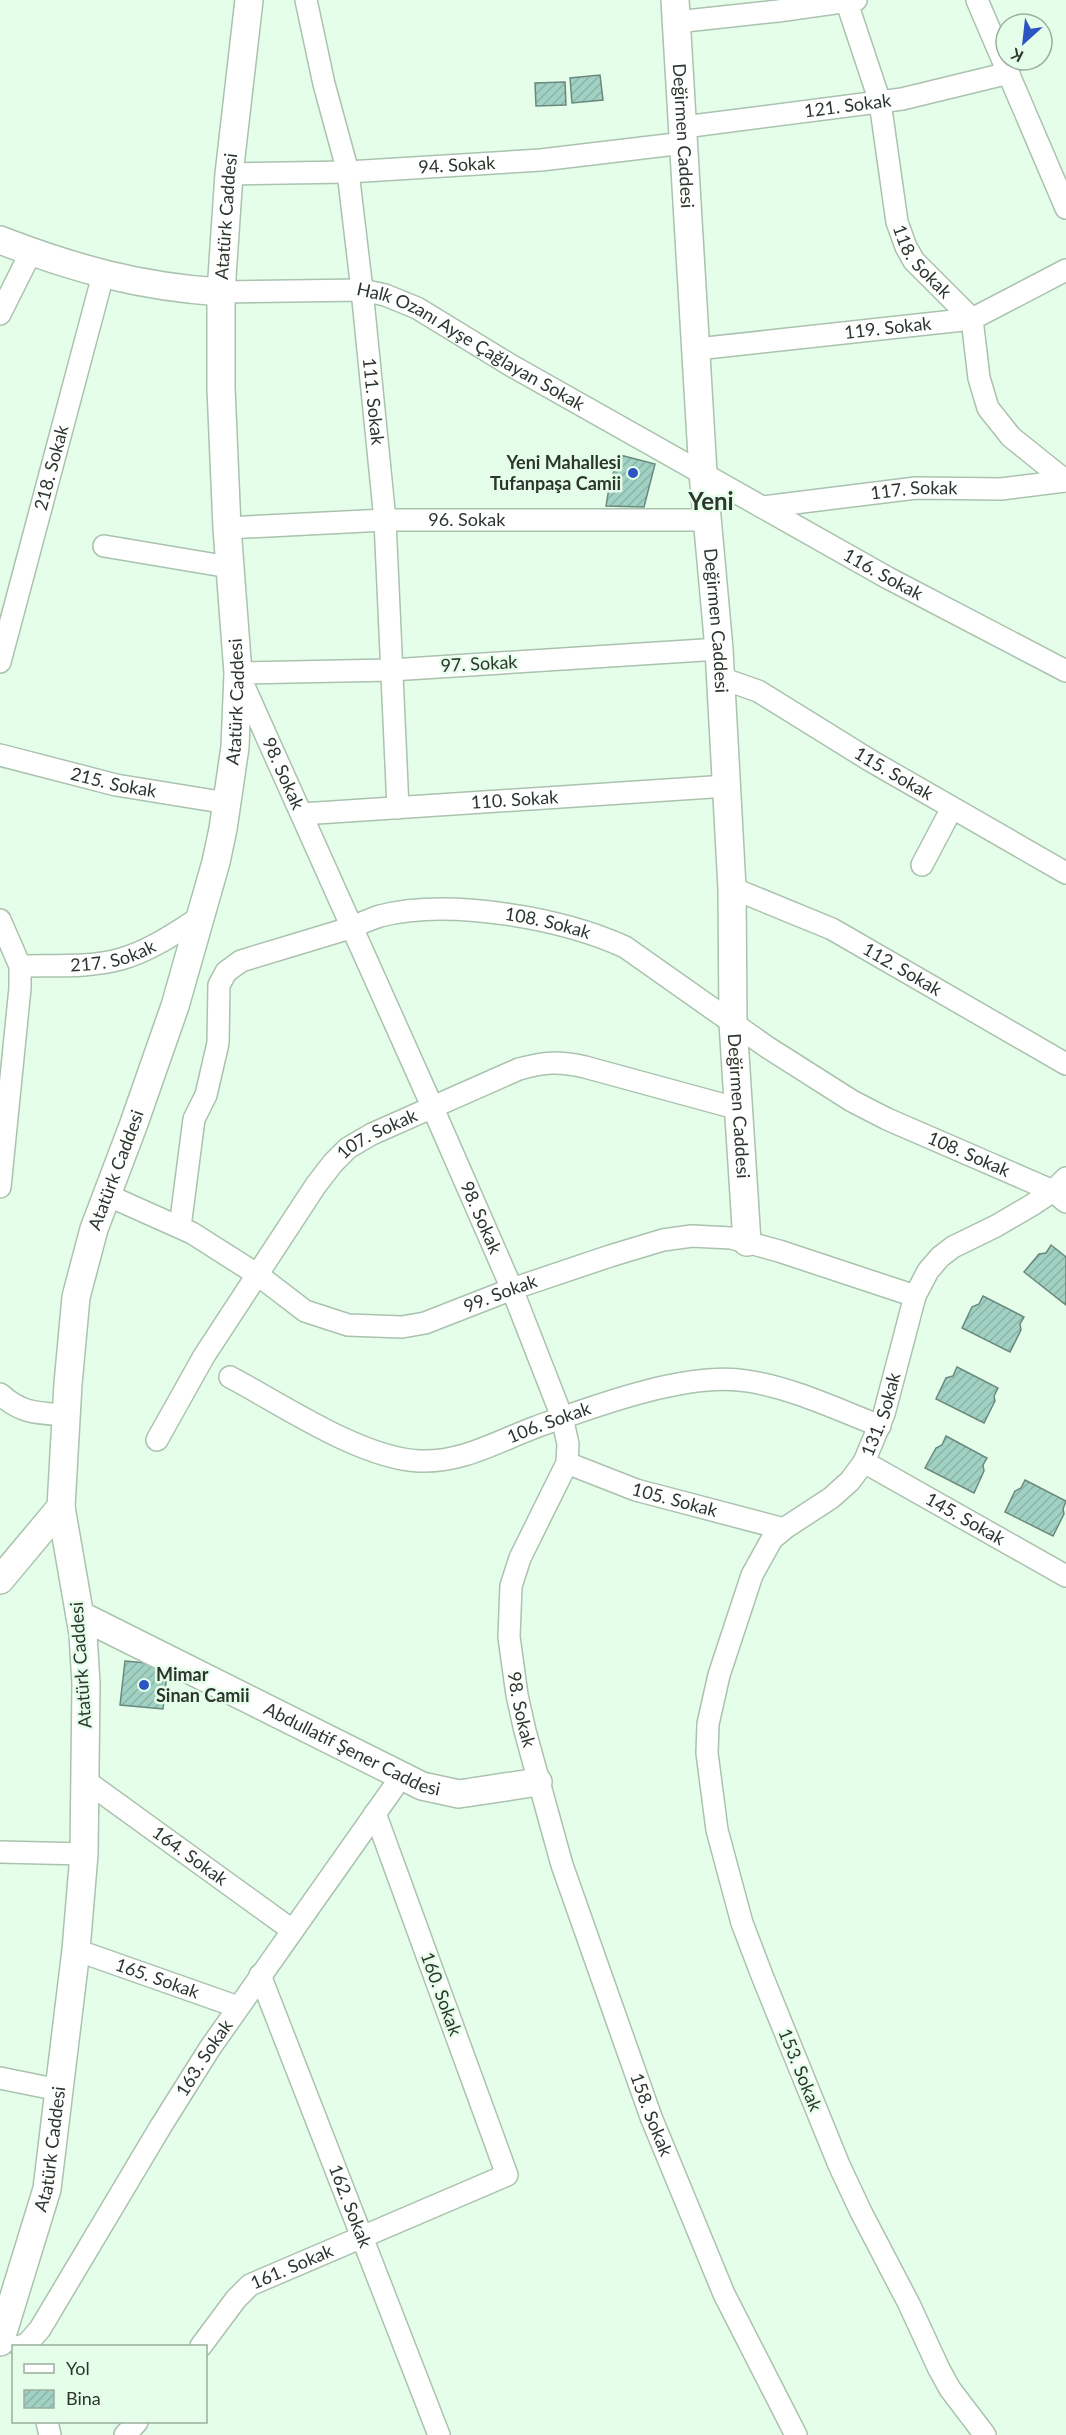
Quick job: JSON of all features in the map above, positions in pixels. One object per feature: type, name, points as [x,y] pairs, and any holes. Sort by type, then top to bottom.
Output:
[{"type":"street","name":"Atatürk Caddesi","points":[[0,2342],[47,2189],[76,1950],[84,1854],[86,1684],[80,1615],[61,1507],[76,1297],[94,1228],[175,1006],[216,862],[227,803],[238,711],[238,674],[227,528],[221,377],[221,292],[229,174],[249,0]]},
{"type":"street","name":"111. Sokak","points":[[306,0],[324,84],[348,172],[362,290],[385,520],[398,808]]},
{"type":"street","points":[[977,0],[1066,208]]},
{"type":"street","points":[[675,11],[850,1]]},
{"type":"street","name":"118. Sokak","points":[[850,1],[880,102],[897,222],[906,248],[914,261],[972,319]]},
{"type":"street","name":"Değirmen Caddesi","points":[[675,11],[703,473],[720,650],[732,888],[732,1023],[747,1242]]},
{"type":"street","name":"121. Sokak","points":[[684,135],[923,95],[1009,73]]},
{"type":"street","name":"94. Sokak","points":[[229,174],[348,172],[541,160],[684,135]]},
{"type":"street","points":[[0,240],[102,274],[153,286],[221,292]]},
{"type":"street","points":[[0,314],[31,252]]},
{"type":"street","name":"119. Sokak","points":[[697,349],[972,319],[1066,270]]},
{"type":"street","name":"218. Sokak","points":[[0,662],[102,274]]},
{"type":"street","name":"Halk Ozanı Ayşe Çağlayan Sokak","points":[[221,292],[362,290],[385,295],[417,308],[512,366],[703,473]]},
{"type":"street","points":[[972,319],[979,378],[988,408],[1011,437],[1066,481]]},
{"type":"street","name":"116. Sokak","points":[[703,473],[955,614],[1066,671]]},
{"type":"street","name":"117. Sokak","points":[[762,507],[916,488],[1001,489],[1066,481]]},
{"type":"street","name":"96. Sokak","points":[[227,528],[385,520],[707,520]]},
{"type":"street","points":[[104,546],[229,567]]},
{"type":"street","name":"97. Sokak","points":[[238,674],[391,670],[720,650]]},
{"type":"street","name":"98. Sokak","points":[[238,674],[353,927],[512,1289],[562,1418],[568,1444],[567,1463],[520,1558],[511,1586],[509,1637],[518,1695],[538,1782]]},
{"type":"street","name":"115. Sokak","points":[[721,678],[758,691],[952,808],[1066,873]]},
{"type":"street","name":"215. Sokak","points":[[0,755],[116,785],[227,803]]},
{"type":"street","name":"110. Sokak","points":[[302,814],[727,786]]},
{"type":"street","points":[[922,865],[952,808]]},
{"type":"street","name":"112. Sokak","points":[[732,888],[832,929],[1066,1064]]},
{"type":"street","name":"108. Sokak","points":[[180,1227],[194,1119],[206,1095],[218,1043],[219,986],[226,972],[241,962],[353,927],[380,916],[417,910],[446,909],[555,922],[600,935],[626,947],[732,1023],[852,1101],[887,1119],[1062,1191]]},
{"type":"street","name":"217. Sokak","points":[[20,966],[81,965],[123,958],[165,939],[199,918]]},
{"type":"street","points":[[0,920],[20,966],[7,1053],[0,1187]]},
{"type":"street","name":"107. Sokak","points":[[158,1440],[204,1356],[316,1185],[348,1148],[372,1134],[432,1106],[544,1062],[564,1062],[739,1109]]},
{"type":"street","name":"131. Sokak","points":[[719,1675],[752,1575],[772,1539],[831,1498],[850,1481],[864,1462],[880,1426],[915,1296],[928,1271],[953,1247],[1062,1191]]},
{"type":"street","name":"99. Sokak","points":[[107,1195],[180,1227],[225,1252],[305,1311],[348,1325],[377,1328],[425,1323],[512,1289],[610,1256],[663,1240],[711,1236],[747,1242],[915,1296]]},
{"type":"street","name":"106. Sokak","points":[[230,1377],[347,1440],[381,1453],[419,1461],[472,1453],[562,1418],[642,1393],[724,1379],[745,1380],[792,1391],[880,1426]]},
{"type":"street","points":[[0,1394],[10,1403],[30,1413],[66,1415]]},
{"type":"street","name":"145. Sokak","points":[[864,1462],[1066,1576]]},
{"type":"street","name":"105. Sokak","points":[[567,1463],[636,1490],[784,1529]]},
{"type":"street","points":[[0,1580],[61,1507]]},
{"type":"street","name":"Abdullatif Şener Caddesi","points":[[80,1615],[422,1786],[459,1794],[538,1782]]},
{"type":"street","name":"153. Sokak","points":[[719,1675],[712,1702],[707,1753],[717,1830],[742,1923],[839,2165],[939,2369],[950,2389],[985,2435]]},
{"type":"street","name":"163. Sokak","points":[[24,2345],[40,2329],[161,2126],[238,2007],[401,1777]]},
{"type":"street","name":"164. Sokak","points":[[86,1781],[292,1930]]},
{"type":"street","name":"158. Sokak","points":[[538,1782],[562,1865],[651,2117],[724,2294],[796,2435]]},
{"type":"street","name":"160. Sokak","points":[[375,1813],[507,2175]]},
{"type":"street","points":[[0,1852],[84,1854]]},
{"type":"street","name":"165. Sokak","points":[[76,1950],[238,2007]]},
{"type":"street","name":"162. Sokak","points":[[260,1975],[439,2435]]},
{"type":"street","points":[[0,2078],[59,2090]]},
{"type":"street","name":"161. Sokak","points":[[202,2345],[236,2299],[250,2285],[507,2175]]},
{"type":"street","points":[[125,2435],[135,2423]]},
{"type":"building","points":[[600,75],[603,100],[572,103],[570,78]]},
{"type":"building","points":[[565,82],[566,105],[536,106],[535,83]]},
{"type":"building","name":"Yeni Mahallesi Tufanpaşa Camii","points":[[620,455],[655,464],[644,507],[606,506],[610,482]]},
{"type":"building","points":[[1051,1245],[1066,1257],[1066,1305],[1024,1272],[1039,1254],[1046,1253]]},
{"type":"building","points":[[983,1296],[1024,1317],[1020,1324],[1021,1330],[1010,1352],[962,1328],[972,1307],[979,1304]]},
{"type":"building","points":[[957,1367],[998,1388],[994,1396],[995,1401],[984,1423],[936,1399],[946,1378],[953,1376]]},
{"type":"building","points":[[946,1436],[987,1458],[974,1493],[925,1468]]},
{"type":"building","points":[[1025,1480],[1066,1501],[1064,1514],[1053,1536],[1005,1512],[1015,1491],[1021,1488]]},
{"type":"building","name":"Mimar Sinan Camii","points":[[125,1661],[168,1665],[163,1709],[120,1705]]},
{"type":"place","name":"Yeni Mahallesi Tufanpaşa Camii","points":[[633,473]]},
{"type":"place","name":"Mimar Sinan Camii","points":[[144,1685]]},
{"type":"district","name":"Yeni","points":[[711,502]]}]
